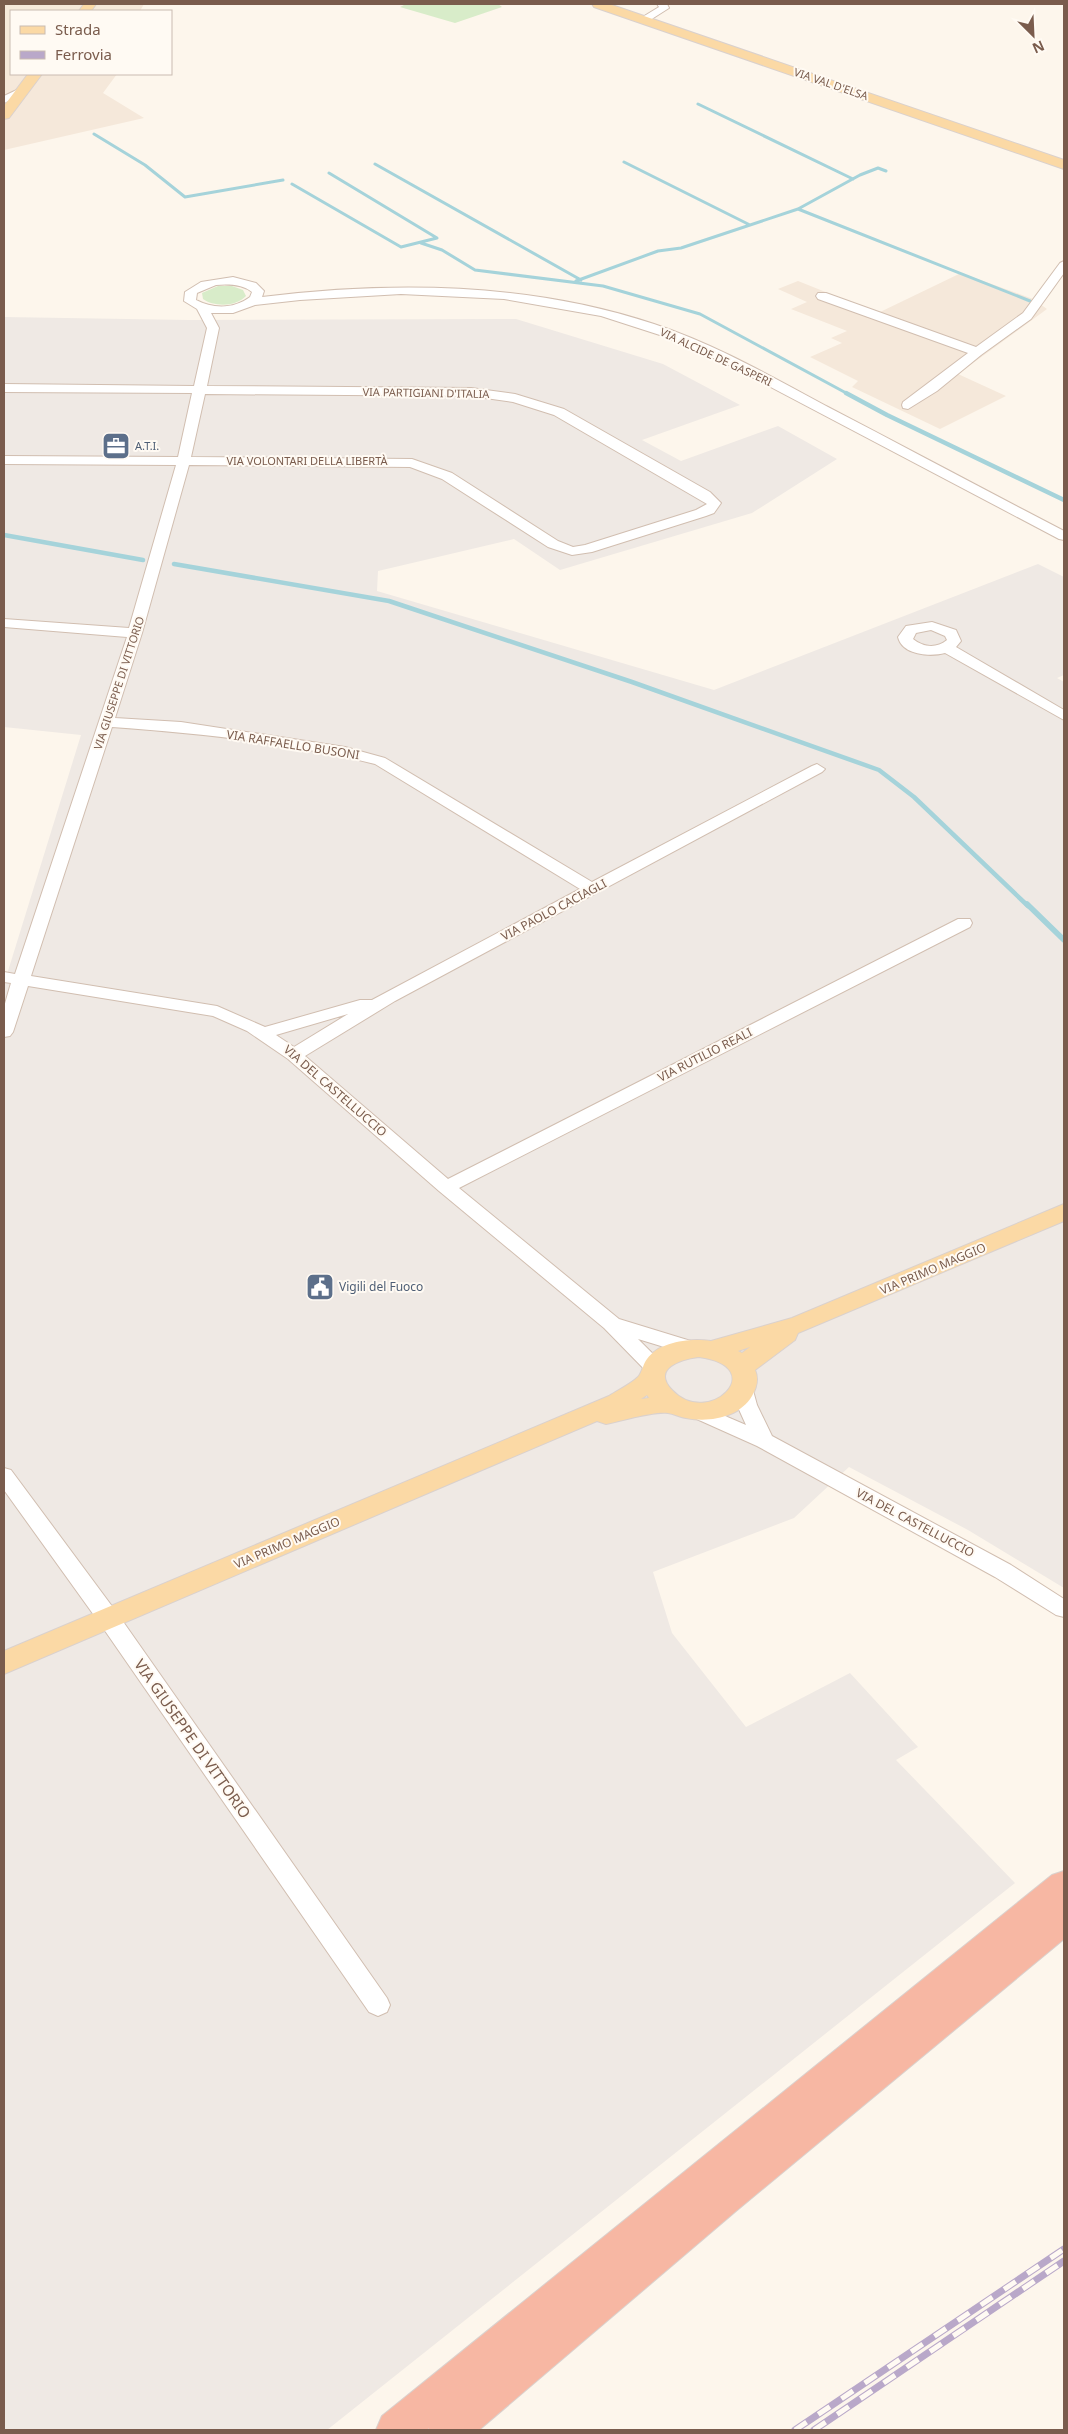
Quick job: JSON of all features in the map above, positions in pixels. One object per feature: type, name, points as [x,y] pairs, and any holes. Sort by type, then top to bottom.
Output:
[{"type":"highway","points":[[396,2430],[1064,1885]]},
{"type":"highway","points":[[448,2430],[730,2193],[1064,1918]]},
{"type":"main road","name":"VIA VAL D'ELSA","points":[[598,4],[1064,165]]},
{"type":"main road","points":[[4,115],[34,75]]},
{"type":"main road","name":"VIA PRIMO MAGGIO","points":[[4,1664],[618,1402],[653,1374],[662,1358],[673,1352],[687,1347],[714,1349],[801,1324],[1064,1212]]},
{"type":"main road","name":"VIA PRIMO MAGGIO","points":[[570,1422],[670,1404],[697,1411],[713,1410],[727,1406],[738,1398],[743,1378],[752,1358],[801,1324]]},
{"type":"main road","name":"VIA PRIMO MAGGIO","points":[[714,1349],[735,1360],[743,1378]]},
{"type":"main road","points":[[653,1374],[655,1389],[670,1404]]},
{"type":"street","points":[[644,20],[664,8],[662,4]]},
{"type":"street","points":[[4,100],[21,91]]},
{"type":"street","points":[[908,405],[1027,316],[1064,265]]},
{"type":"street","points":[[233,281],[252,286],[258,291],[258,295],[252,302],[232,309],[202,307],[190,300],[189,296],[191,292],[203,284],[233,281]]},
{"type":"street","name":"VIA ALCIDE DE GASPERI","points":[[252,286],[335,294]]},
{"type":"street","name":"VIA ALCIDE DE GASPERI","points":[[252,302],[335,294],[439,293],[516,297],[598,312],[648,326],[738,364],[1064,536]]},
{"type":"street","points":[[822,296],[977,352]]},
{"type":"street","points":[[202,307],[212,328],[232,309]]},
{"type":"street","name":"VIA GIUSEPPE DI VITTORIO","points":[[4,1032],[12,978],[107,722],[136,633],[184,460],[212,328]]},
{"type":"street","name":"VIA PARTIGIANI D'ITALIA","points":[[4,388],[471,392],[515,398],[559,412],[705,495],[714,502],[709,510],[701,513],[587,549]]},
{"type":"street","name":"VIA VOLONTARI DELLA LIBERTÀ","points":[[4,460],[412,463],[447,476],[558,547],[572,551],[587,549]]},
{"type":"street","points":[[4,623],[136,633]]},
{"type":"street","points":[[947,648],[1064,716]]},
{"type":"street","name":"VIA RAFFAELLO BUSONI","points":[[107,722],[181,727],[345,752],[380,761],[594,890]]},
{"type":"street","name":"VIA PAOLO CACIAGLI","points":[[294,1055],[389,998],[817,769]]},
{"type":"street","name":"VIA RUTILIO REALI","points":[[446,1187],[964,923]]},
{"type":"street","name":"VIA DEL CASTELLUCCIO","points":[[12,978],[217,1012],[240,1019],[294,1055],[446,1187],[610,1322]]},
{"type":"street","points":[[263,1033],[389,998]]},
{"type":"street","points":[[610,1322],[687,1347]]},
{"type":"street","points":[[610,1322],[653,1374]]},
{"type":"street","points":[[743,1378],[747,1405],[764,1441]]},
{"type":"street","points":[[697,1411],[764,1441]]},
{"type":"street","name":"VIA DEL CASTELLUCCIO","points":[[764,1441],[1003,1571],[1064,1609]]},
{"type":"street","name":"VIA GIUSEPPE DI VITTORIO","points":[[4,1475],[109,1619],[378,2005]]},
{"type":"shaded area","points":[[4,4],[144,4],[141,10],[10,10],[10,75],[116,75],[103,93],[144,118],[4,150]]},
{"type":"shaded area","points":[[961,273],[1033,299],[1047,309],[958,374],[1006,396],[940,429],[852,387],[858,381],[810,357],[842,343],[831,338],[847,331],[791,309],[807,302],[778,289],[798,281],[878,313]]},
{"type":"shaded area","points":[[4,317],[189,320],[516,319],[663,364],[740,405],[642,440],[681,461],[778,426],[837,459],[752,513],[560,570],[514,539],[378,571],[377,591],[714,690],[1038,564],[1064,577],[1064,675],[1057,678],[1064,682],[1064,1588],[968,1530],[849,1467],[794,1518],[653,1572],[672,1633],[746,1727],[850,1673],[918,1747],[896,1760],[1015,1883],[327,2430],[4,2430],[4,984],[81,735],[4,727]]},
{"type":"green space","points":[[406,4],[498,4],[502,7],[455,23],[400,7]]},
{"type":"green space","points":[[218,286],[232,286],[243,290],[246,296],[242,300],[225,305],[208,302],[203,299],[202,293]]},
{"type":"waterway","points":[[698,104],[853,179]]},
{"type":"waterway","points":[[94,134],[145,165],[185,197],[283,180]]},
{"type":"waterway","points":[[624,162],[750,225]]},
{"type":"waterway","points":[[375,164],[580,279]]},
{"type":"waterway","points":[[853,179],[878,168],[886,171]]},
{"type":"waterway","points":[[292,184],[401,247],[437,238],[329,173]]},
{"type":"waterway","points":[[798,209],[853,179]]},
{"type":"waterway","points":[[750,225],[798,209]]},
{"type":"waterway","points":[[798,209],[1030,301]]},
{"type":"waterway","points":[[580,279],[658,251],[681,248],[750,225]]},
{"type":"waterway","points":[[421,243],[442,250],[475,270],[603,286],[700,314],[848,394]]},
{"type":"waterway","points":[[576,281],[580,279]]},
{"type":"waterway","points":[[846,393],[887,415],[1064,500]]},
{"type":"waterway","points":[[4,535],[143,560]]},
{"type":"waterway","points":[[174,564],[389,601],[632,682],[879,770],[914,797],[1028,906]]},
{"type":"waterway","points":[[1027,904],[1064,940]]},
{"type":"railway","points":[[795,2430],[1064,2249]]},
{"type":"railway","points":[[814,2430],[1064,2261]]},
{"type":"place","name":"A.T.I.","points":[[116,446]]},
{"type":"place","name":"Vigili del Fuoco","points":[[320,1287]]}]
